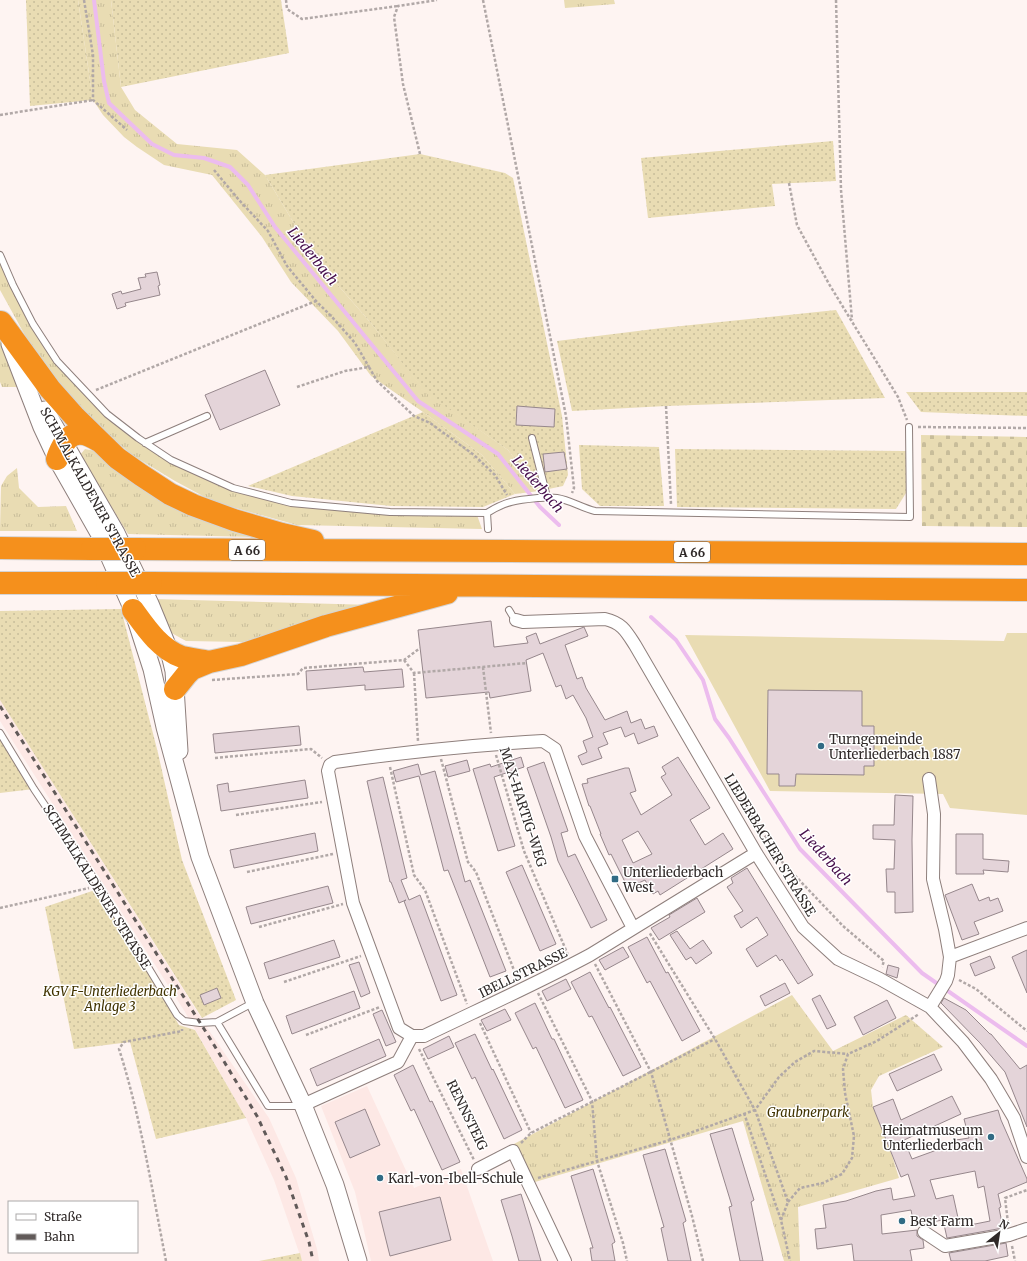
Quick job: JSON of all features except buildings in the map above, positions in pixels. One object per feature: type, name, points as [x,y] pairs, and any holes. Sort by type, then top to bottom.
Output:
[{"type":"highway","points":[[1,320],[50,389],[100,442],[117,458],[170,494],[193,506],[234,520],[282,534],[358,550]]},
{"type":"highway","points":[[60,451],[68,437],[79,433],[91,436],[100,442]]},
{"type":"highway","name":"A 66","points":[[0,548],[1027,554]]},
{"type":"highway","points":[[0,583],[1027,590]]},
{"type":"highway","points":[[175,689],[192,669],[208,671],[241,655],[326,626],[472,586]]},
{"type":"highway","points":[[133,610],[155,639],[169,650],[208,671]]},
{"type":"main road","name":"SCHMALKALDENER STRASSE","points":[[1,320],[14,353],[60,451],[78,495],[99,533],[133,610],[152,669],[165,727],[200,857],[255,1003],[302,1106],[335,1185],[358,1261]]},
{"type":"main road","name":"SCHMALKALDENER STRASSE","points":[[60,451],[85,477],[116,533],[150,604],[169,650],[174,671],[182,787]]},
{"type":"street","name":"LIEDERBACHER STRASSE","points":[[516,620],[522,622],[605,619],[614,621],[621,625],[636,645],[756,853],[803,927],[838,959],[880,979],[930,1007],[963,1042],[991,1080],[1014,1118],[1027,1157]]},
{"type":"street","points":[[302,1106],[398,1062],[412,1036],[399,1028],[353,902],[328,771],[330,765],[336,762],[438,748],[543,741],[555,749],[585,836],[638,925]]},
{"type":"street","points":[[929,779],[934,814],[933,879],[950,957],[947,978],[930,1007]]},
{"type":"street","name":"IBELLSTRASSE","points":[[412,1036],[424,1036],[572,965],[756,853]]},
{"type":"street","points":[[950,957],[1027,928]]},
{"type":"street","points":[[513,1151],[565,1261]]},
{"type":"street","name":"RENNSTEIG","points":[[478,1169],[513,1151]]},
{"type":"street","points":[[924,1232],[945,1246],[1009,1235],[1027,1229]]},
{"type":"lane","points":[[0,255],[32,324],[57,361],[107,414],[145,443],[171,460],[233,488],[291,503],[390,512],[488,513],[509,502],[557,498],[569,501],[585,509],[595,511],[910,517],[909,427]]},
{"type":"lane","points":[[145,443],[207,416]]},
{"type":"lane","points":[[532,438],[545,498]]},
{"type":"lane","points":[[488,513],[488,529]]},
{"type":"lane","points":[[509,610],[516,620]]},
{"type":"lane","name":"SCHMALKALDENER STRASSE","points":[[0,733],[34,789],[99,886],[177,1015],[184,1021]]},
{"type":"lane","points":[[184,1021],[200,1023],[217,1022],[255,1003]]},
{"type":"lane","points":[[217,1022],[268,1106],[302,1106]]},
{"type":"path","points":[[84,0],[93,55],[93,100],[127,130]]},
{"type":"path","points":[[286,0],[288,9],[302,19],[437,0]]},
{"type":"path","points":[[483,0],[566,416],[574,488],[569,501]]},
{"type":"path","points":[[836,0],[841,190],[852,320]]},
{"type":"path","points":[[398,6],[394,17],[403,84],[420,154]]},
{"type":"path","points":[[0,115],[93,100]]},
{"type":"path","points":[[214,170],[238,200],[268,231],[287,266],[316,301],[355,343],[377,381],[414,416],[430,423],[474,455],[495,475],[507,493],[509,502]]},
{"type":"path","points":[[789,183],[797,225],[829,284],[898,397],[909,427],[1027,428]]},
{"type":"path","points":[[87,394],[316,301]]},
{"type":"path","points":[[297,387],[345,371],[369,367]]},
{"type":"path","points":[[666,406],[671,513]]},
{"type":"path","points":[[208,671],[298,674],[303,668],[404,660],[420,648]]},
{"type":"path","points":[[404,660],[414,673],[419,751]]},
{"type":"path","points":[[414,673],[527,663]]},
{"type":"path","name":"MAX-HARTIG-WEG","points":[[483,667],[492,744],[524,851],[572,965]]},
{"type":"path","points":[[438,748],[468,862],[476,872],[522,990]]},
{"type":"path","points":[[215,758],[311,749],[330,765]]},
{"type":"path","points":[[387,755],[414,875],[425,890],[472,1013],[531,1133]]},
{"type":"path","points":[[736,792],[783,863],[843,926],[884,961],[880,979]]},
{"type":"path","points":[[236,815],[333,800]]},
{"type":"path","points":[[247,872],[343,852]]},
{"type":"path","points":[[0,908],[99,886]]},
{"type":"path","points":[[259,927],[353,902]]},
{"type":"path","points":[[638,925],[715,1039],[755,1110],[788,1202]]},
{"type":"path","points":[[284,982],[371,952]]},
{"type":"path","points":[[590,955],[651,1072],[692,1216],[703,1261]]},
{"type":"path","points":[[947,978],[976,989],[1027,1031]]},
{"type":"path","points":[[533,984],[592,1101],[597,1161],[623,1243],[626,1261]]},
{"type":"path","points":[[306,1035],[390,1003]]},
{"type":"path","points":[[528,1181],[670,1140],[755,1110],[779,1077],[795,1062],[814,1051],[848,1054],[877,1041],[930,1007]]},
{"type":"path","points":[[166,1261],[139,1122],[119,1049],[124,1042],[182,1031],[184,1021]]},
{"type":"path","name":"RENNSTEIG","points":[[412,1036],[478,1169]]},
{"type":"path","points":[[513,1151],[531,1133],[715,1039]]},
{"type":"path","points":[[781,1220],[788,1202],[800,1188],[823,1183],[842,1174],[852,1158],[854,1136],[845,1093],[843,1068],[848,1054]]},
{"type":"path","points":[[744,1114],[781,1220],[790,1261]]},
{"type":"path","points":[[1015,1261],[1009,1235],[1004,1198],[1027,1190]]},
{"type":"shaded area","points":[[0,700],[210,1032],[269,1118],[296,1178],[317,1249],[319,1261],[302,1261],[274,1180],[246,1118],[185,1012],[0,721]]},
{"type":"shaded area","name":"Karl-von-Ibell-Schule","points":[[367,1086],[414,1188],[461,1169],[493,1261],[371,1261],[355,1192],[321,1106]]},
{"type":"green space","points":[[26,0],[78,0],[93,100],[30,106]]},
{"type":"green space","points":[[78,0],[111,0],[121,87],[135,110],[177,144],[237,150],[265,175],[316,260],[370,322],[426,392],[508,450],[539,491],[515,494],[482,455],[371,376],[338,331],[291,282],[262,237],[212,175],[164,165],[124,137],[103,115],[93,100]]},
{"type":"green space","points":[[111,0],[281,0],[289,53],[121,87]]},
{"type":"green space","points":[[564,0],[614,0],[615,4],[565,8]]},
{"type":"green space","points":[[833,141],[836,181],[772,184],[775,206],[648,218],[641,158]]},
{"type":"green space","points":[[420,154],[505,173],[513,178],[562,416],[568,475],[563,486],[539,491],[508,450],[426,393],[370,322],[316,260],[265,175]]},
{"type":"green space","points":[[0,262],[57,361],[107,414],[171,460],[233,488],[291,503],[477,515],[482,529],[297,525],[214,502],[175,481],[132,455],[75,406],[37,357],[0,290]]},
{"type":"green space","points":[[836,310],[885,398],[572,411],[557,341],[662,328]]},
{"type":"green space","points":[[0,338],[18,387],[2,387],[0,382]]},
{"type":"green space","points":[[906,392],[1027,392],[1027,416],[921,412]]},
{"type":"green space","points":[[423,412],[482,455],[515,494],[483,507],[391,506],[292,496],[248,486]]},
{"type":"green space","points":[[921,435],[1027,437],[1027,527],[922,526]]},
{"type":"green space","points":[[579,445],[659,447],[664,506],[600,506],[582,489]]},
{"type":"green space","points":[[85,449],[95,451],[255,537],[128,534],[80,455]]},
{"type":"green space","points":[[675,449],[906,451],[906,493],[896,509],[677,507]]},
{"type":"green space","points":[[17,468],[19,488],[38,507],[66,506],[77,531],[0,531],[1,486],[7,476]]},
{"type":"green space","points":[[153,599],[374,605],[243,642],[186,641],[168,631]]},
{"type":"green space","name":"KGV F-Unterliederbach Anlage 3","points":[[121,609],[158,753],[182,860],[236,1000],[202,1018],[0,700],[0,611]]},
{"type":"green space","points":[[1007,633],[1027,633],[1027,815],[950,808],[943,794],[770,791],[685,635],[1004,641]]},
{"type":"green space","points":[[0,736],[34,789],[0,793]]},
{"type":"green space","name":"KGV F-Unterliederbach Anlage 3","points":[[98,889],[179,1025],[195,1030],[246,1118],[156,1139],[130,1042],[74,1049],[45,907]]},
{"type":"green space","name":"Graubnerpark","points":[[792,995],[833,1051],[906,1015],[943,1047],[879,1076],[871,1090],[873,1107],[889,1146],[899,1178],[798,1207],[800,1261],[784,1261],[743,1121],[535,1182],[514,1144]]},
{"type":"green space","points":[[300,1253],[302,1261],[259,1261]]},
{"type":"waterway","name":"Liederbach","points":[[94,0],[104,81],[109,103],[152,144],[174,155],[204,158],[230,167],[248,185],[275,227],[418,401],[498,454],[540,507],[559,525]]},
{"type":"waterway","name":"Liederbach","points":[[651,617],[676,640],[703,680],[715,719],[729,738],[800,849],[922,973],[1027,1046]]},
{"type":"railway","points":[[0,706],[211,1040],[257,1116],[286,1177],[309,1242],[313,1261]]},
{"type":"place","name":"Turngemeinde Unterliederbach 1887","points":[[821,746]]},
{"type":"place","name":"Unterliederbach West","points":[[615,879]]},
{"type":"place","name":"Heimatmuseum Unterliederbach","points":[[991,1137]]},
{"type":"place","name":"Karl-von-Ibell-Schule","points":[[380,1178]]},
{"type":"place","name":"Best Farm","points":[[902,1221]]}]
